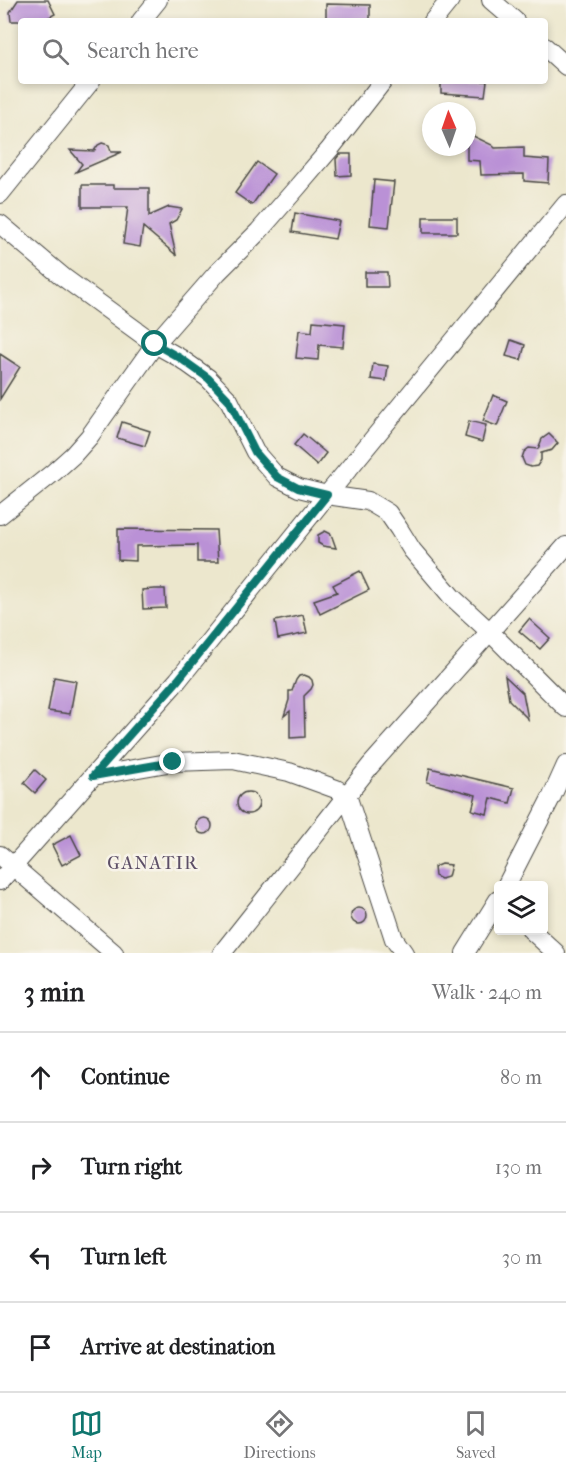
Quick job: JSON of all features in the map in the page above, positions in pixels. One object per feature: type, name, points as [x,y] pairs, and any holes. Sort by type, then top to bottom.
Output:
[{"type":"street","points":[[143,18],[158,0]]},
{"type":"street","points":[[435,18],[450,0]]},
{"type":"street","points":[[491,0],[512,18]]},
{"type":"street","points":[[548,50],[566,66]]},
{"type":"street","points":[[0,194],[89,84]]},
{"type":"street","points":[[0,515],[54,472],[89,437],[155,344],[217,273],[287,199],[381,84]]},
{"type":"street","points":[[0,881],[6,860],[68,806],[178,680],[566,204]]},
{"type":"street","points":[[0,224],[63,277],[155,344],[208,378],[229,400],[255,452],[277,477],[298,488],[368,501],[388,513],[412,550],[452,597],[566,708]]},
{"type":"street","points":[[222,953],[370,765],[566,546]]},
{"type":"street","points":[[93,776],[173,762],[233,760],[289,772],[347,795],[394,939],[404,953]]},
{"type":"street","points":[[508,881],[566,765]]},
{"type":"street","points":[[6,860],[114,953]]},
{"type":"street","points":[[465,953],[494,906]]},
{"type":"street","points":[[536,935],[556,953]]},
{"type":"building","points":[[18,0],[48,0],[55,14],[48,18],[18,18],[18,21],[11,21],[10,12]]},
{"type":"building","points":[[326,4],[370,5],[370,18],[326,18]]},
{"type":"building","points":[[441,84],[487,84],[485,96],[441,93]]},
{"type":"building","points":[[476,137],[495,148],[524,147],[524,158],[549,160],[548,183],[524,181],[524,174],[481,175],[480,161],[467,160],[467,156],[476,156]]},
{"type":"building","points":[[102,143],[109,145],[111,152],[122,152],[76,172],[82,164],[70,150],[94,151]]},
{"type":"building","points":[[340,154],[351,154],[351,175],[337,176],[336,159]]},
{"type":"building","points":[[257,162],[274,174],[252,205],[235,193]]},
{"type":"building","points":[[374,180],[394,182],[389,227],[370,225]]},
{"type":"building","points":[[82,185],[149,188],[149,216],[169,207],[182,209],[176,220],[169,224],[176,255],[143,227],[140,247],[123,244],[128,207],[82,207]]},
{"type":"building","points":[[295,213],[339,221],[335,239],[292,232]]},
{"type":"building","points":[[423,217],[457,217],[457,233],[423,233]]},
{"type":"building","points":[[365,272],[387,272],[388,287],[365,287]]},
{"type":"building","points":[[313,321],[345,324],[343,347],[319,345],[318,360],[296,358],[299,330],[312,332]]},
{"type":"building","points":[[511,340],[525,345],[521,360],[506,356]]},
{"type":"building","points":[[0,354],[20,367],[0,399]]},
{"type":"building","points":[[373,364],[388,366],[386,381],[371,379]]},
{"type":"building","points":[[493,395],[507,401],[497,426],[483,421]]},
{"type":"building","points":[[469,421],[486,425],[482,442],[465,437]]},
{"type":"building","points":[[122,422],[150,431],[145,446],[117,438]]},
{"type":"building","points":[[303,434],[326,453],[317,465],[294,445]]},
{"type":"building","points":[[549,434],[558,443],[552,450],[541,453],[541,460],[537,466],[525,465],[522,458],[524,452],[529,448],[538,449],[542,439]]},
{"type":"building","points":[[118,529],[216,530],[218,562],[197,562],[197,545],[136,546],[136,561],[118,560]]},
{"type":"building","points":[[325,531],[331,534],[336,548],[318,543],[318,535]]},
{"type":"building","points":[[360,571],[369,590],[320,614],[314,600],[337,592],[333,585]]},
{"type":"building","points":[[165,589],[166,608],[143,609],[142,590]]},
{"type":"building","points":[[303,615],[307,633],[278,639],[275,621]]},
{"type":"building","points":[[529,619],[550,638],[540,649],[519,631]]},
{"type":"building","points":[[304,675],[312,680],[313,685],[304,696],[305,737],[290,738],[290,711],[284,716],[289,691],[292,691],[299,676]]},
{"type":"building","points":[[505,676],[523,693],[528,719],[509,700]]},
{"type":"building","points":[[54,677],[76,681],[70,714],[48,711]]},
{"type":"building","points":[[430,768],[514,788],[510,803],[491,798],[487,814],[472,810],[476,795],[427,782]]},
{"type":"building","points":[[35,770],[46,780],[35,793],[24,783]]},
{"type":"building","points":[[248,792],[256,795],[259,803],[256,811],[248,814],[240,811],[237,803],[240,795]]},
{"type":"building","points":[[201,818],[207,818],[212,826],[210,832],[201,834],[196,829],[196,823]]},
{"type":"building","points":[[71,835],[81,855],[62,865],[52,845]]},
{"type":"building","points":[[441,864],[451,865],[448,877],[441,879],[435,876],[434,867]]},
{"type":"building","points":[[356,908],[362,908],[367,916],[365,922],[356,924],[351,919],[351,913]]},
{"type":"district","name":"GANATIR","points":[[153,863]]},
{"type":"route","points":[[155,344],[208,378],[229,400],[255,452],[277,477],[298,488],[327,495],[178,680],[93,776],[173,762]]}]
